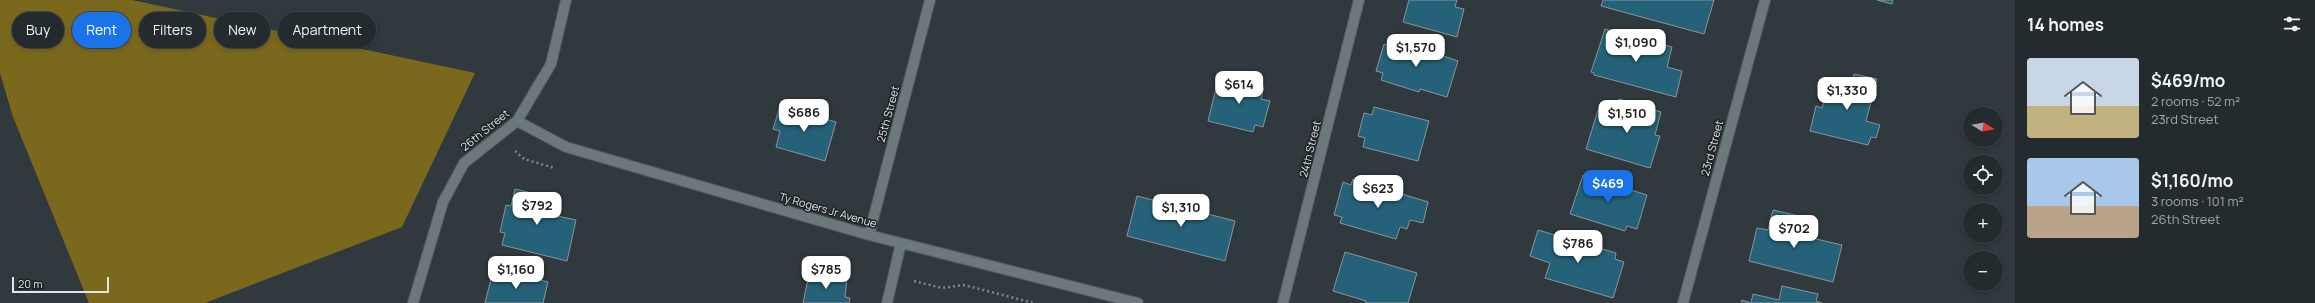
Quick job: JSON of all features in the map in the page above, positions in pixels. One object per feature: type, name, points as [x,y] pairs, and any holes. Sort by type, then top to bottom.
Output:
[{"type":"street","name":"26th Street","points":[[413,303],[443,202],[464,164],[518,121],[551,64],[566,0]]},
{"type":"street","name":"25th Street","points":[[869,235],[930,0]]},
{"type":"street","name":"24th Street","points":[[1283,303],[1360,0]]},
{"type":"street","name":"23rd Street","points":[[1683,303],[1765,0]]},
{"type":"street","name":"Ty Rogers Jr Avenue","points":[[518,121],[566,147],[869,235],[1138,303]]},
{"type":"street","points":[[887,303],[901,243]]},
{"type":"shaded area","points":[[0,0],[132,0],[188,12],[139,12],[139,48],[206,48],[206,16],[214,17],[214,48],[270,48],[270,29],[278,31],[278,48],[358,48],[475,73],[402,227],[205,303],[89,303],[13,117],[0,73]]},
{"type":"building","points":[[1409,0],[1457,0],[1455,7],[1464,9],[1457,37],[1403,22]]},
{"type":"building","points":[[1603,0],[1714,0],[1704,34],[1601,6]]},
{"type":"building","points":[[1877,0],[1893,0],[1892,4]]},
{"type":"building","points":[[1605,29],[1672,47],[1667,67],[1682,71],[1676,97],[1594,75],[1594,73],[1591,72]]},
{"type":"building","points":[[1393,39],[1458,61],[1447,97],[1420,89],[1419,92],[1381,80],[1383,73],[1376,71],[1384,44],[1391,47]]},
{"type":"building","points":[[1854,74],[1877,79],[1866,121],[1880,125],[1876,138],[1871,137],[1868,145],[1810,131],[1816,106],[1822,108],[1830,78],[1852,84]]},
{"type":"building","points":[[1219,76],[1264,87],[1261,99],[1270,101],[1263,127],[1255,125],[1253,132],[1208,121]]},
{"type":"building","points":[[1619,99],[1661,112],[1655,135],[1660,136],[1650,168],[1586,149],[1598,110],[1614,115]]},
{"type":"building","points":[[780,106],[836,122],[825,161],[776,147],[780,131],[773,129]]},
{"type":"building","points":[[1374,107],[1429,121],[1418,161],[1363,147],[1365,138],[1358,136],[1364,113],[1372,115]]},
{"type":"building","points":[[1583,175],[1647,195],[1637,229],[1627,226],[1625,231],[1570,214]]},
{"type":"building","points":[[1353,179],[1428,202],[1423,223],[1410,220],[1407,229],[1400,227],[1396,239],[1340,223],[1342,217],[1334,215],[1343,182],[1351,185]]},
{"type":"building","points":[[515,189],[556,199],[553,215],[576,220],[567,261],[502,245],[505,233],[500,232],[506,205],[511,206]]},
{"type":"building","points":[[1137,196],[1235,221],[1225,261],[1127,236]]},
{"type":"building","points":[[1773,210],[1803,217],[1799,235],[1842,245],[1833,282],[1749,261],[1757,228],[1768,230]]},
{"type":"building","points":[[1538,230],[1616,253],[1615,259],[1624,262],[1613,298],[1545,278],[1550,263],[1530,256]]},
{"type":"building","points":[[1345,252],[1417,273],[1408,303],[1365,303],[1366,301],[1333,291]]},
{"type":"building","points":[[505,271],[548,282],[543,303],[485,303],[492,275],[503,278]]},
{"type":"building","points":[[814,271],[847,279],[845,297],[850,298],[849,303],[803,303],[808,279],[813,280]]},
{"type":"building","points":[[1782,286],[1818,294],[1816,301],[1822,303],[1751,303],[1753,294],[1779,300]]},
{"type":"building","points":[[1742,300],[1751,303],[1741,303]]}]
